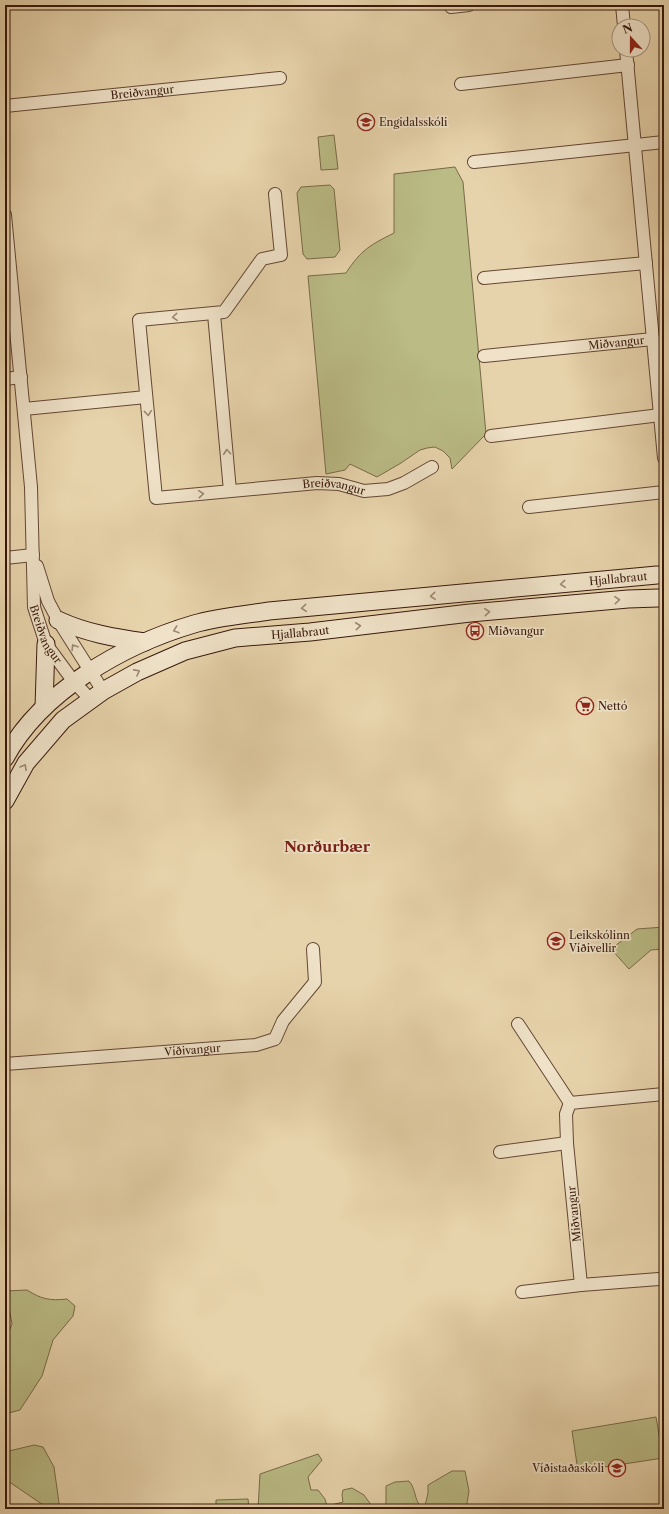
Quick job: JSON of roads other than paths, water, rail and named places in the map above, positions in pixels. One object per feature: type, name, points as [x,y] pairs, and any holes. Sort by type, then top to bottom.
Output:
[{"type":"main road","points":[[661,570],[655,582],[655,590],[661,602]]},
{"type":"main road","name":"Hjallabraut","points":[[5,758],[20,733],[44,707],[74,682],[113,657],[145,642],[195,624],[219,618],[254,613],[661,570]]},
{"type":"main road","name":"Hjallabraut","points":[[5,801],[26,762],[63,720],[97,695],[157,662],[185,651],[234,638],[310,632],[470,613],[628,599],[661,602]]},
{"type":"main road","points":[[58,620],[74,628],[103,635],[145,642]]},
{"type":"main road","points":[[44,707],[46,644]]},
{"type":"street","points":[[451,7],[469,5]]},
{"type":"street","points":[[622,5],[623,18]]},
{"type":"street","name":"Miðvangur","points":[[627,58],[664,458]]},
{"type":"street","points":[[461,84],[628,66]]},
{"type":"street","name":"Breiðvangur","points":[[5,106],[280,78]]},
{"type":"street","points":[[474,162],[664,142]]},
{"type":"street","name":"Breiðvangur","points":[[275,194],[281,255],[262,259],[224,312],[139,320],[156,498],[317,483],[339,484],[364,490],[388,489],[404,483],[432,467]]},
{"type":"street","name":"Breiðvangur","points":[[5,215],[31,487],[34,607],[46,644],[74,682],[97,695]]},
{"type":"street","points":[[484,278],[646,263]]},
{"type":"street","points":[[214,314],[230,491]]},
{"type":"street","name":"Miðvangur","points":[[484,356],[653,339]]},
{"type":"street","points":[[5,379],[21,377]]},
{"type":"street","points":[[24,409],[146,397]]},
{"type":"street","points":[[491,436],[660,415]]},
{"type":"street","points":[[529,507],[664,492]]},
{"type":"street","points":[[5,558],[33,555]]},
{"type":"street","name":"Breiðvangur","points":[[33,555],[48,601],[89,672],[97,695]]},
{"type":"street","name":"Víðivangur","points":[[5,1064],[256,1045],[275,1039],[283,1021],[315,982],[313,948]]},
{"type":"street","points":[[518,1024],[570,1103],[664,1094]]},
{"type":"street","name":"Miðvangur","points":[[570,1103],[566,1114],[567,1143],[582,1285]]},
{"type":"street","points":[[500,1152],[567,1143]]},
{"type":"street","points":[[522,1292],[582,1285],[659,1279]]},
{"type":"place","name":"Engidalsskóli","points":[[366,122]]},
{"type":"place","name":"Miðvangur","points":[[475,631]]},
{"type":"place","name":"Nettó","points":[[585,706]]},
{"type":"place","name":"Leikskólinn Víðivellir","points":[[556,941]]},
{"type":"place","name":"Víðistaðaskóli","points":[[617,1468]]},
{"type":"district","name":"Norðurbær","points":[[327,846]]}]
